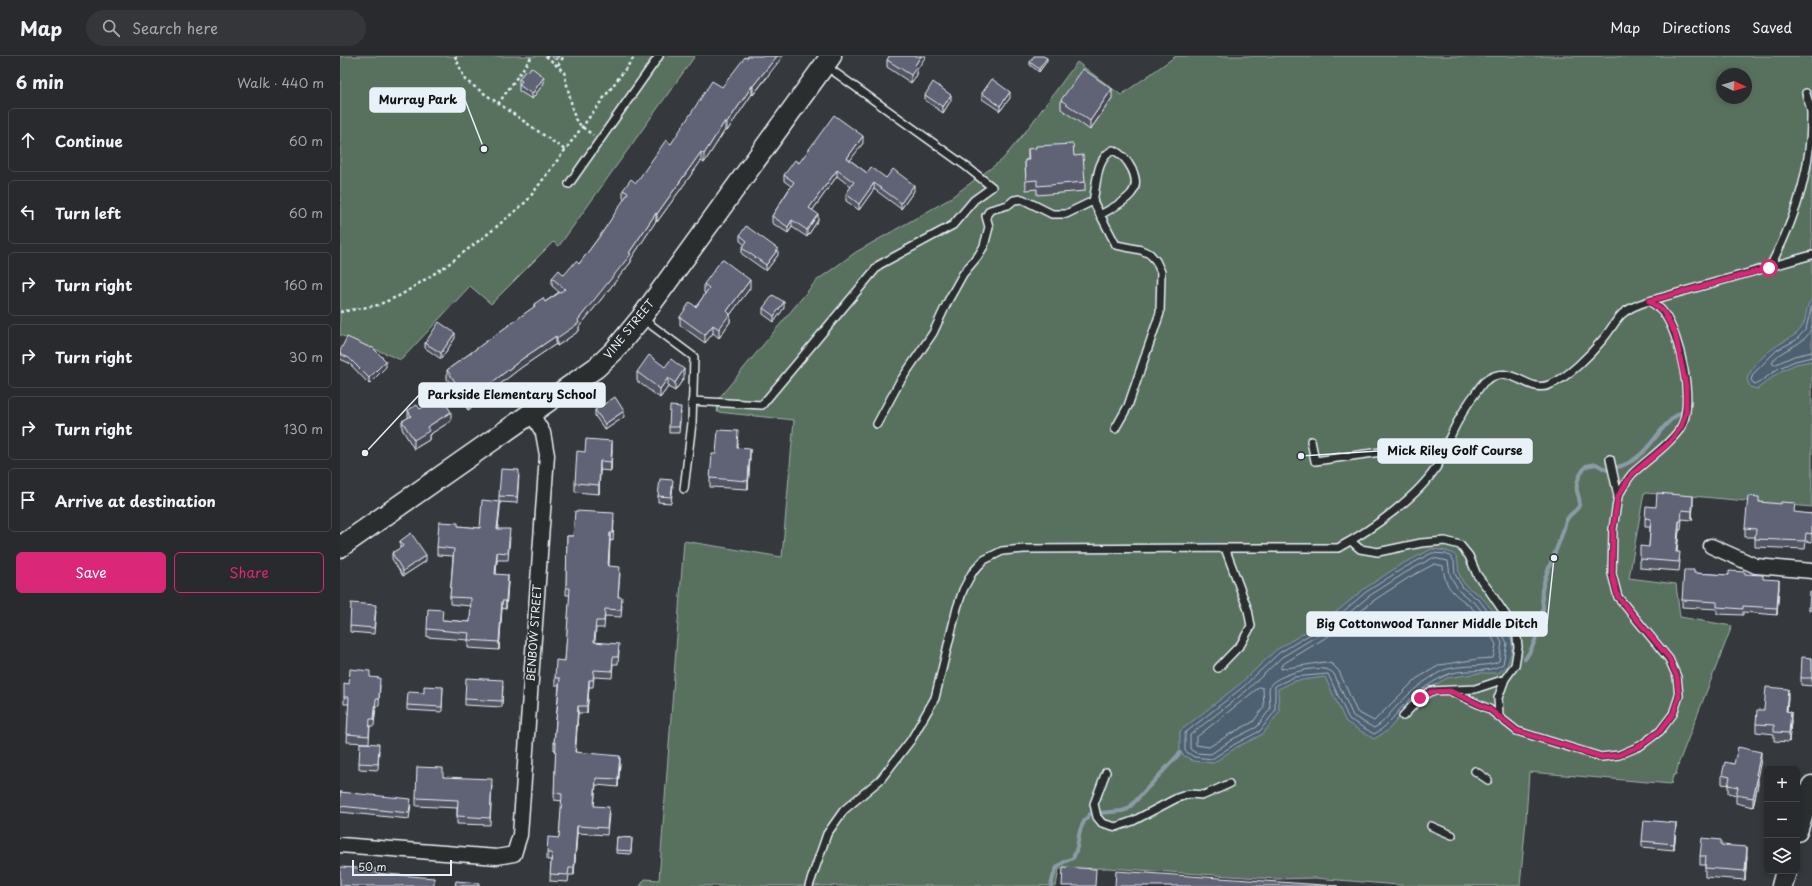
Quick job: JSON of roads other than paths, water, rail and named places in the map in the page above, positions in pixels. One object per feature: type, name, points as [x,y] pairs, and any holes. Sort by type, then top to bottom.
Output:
[{"type":"street","name":"VINE STREET","points":[[340,547],[532,414],[597,367],[614,351],[641,318],[828,60]]},
{"type":"street","name":"BENBOW STREET","points":[[340,845],[497,857],[514,854],[520,835],[547,454],[543,433],[532,414]]},
{"type":"street","points":[[1712,546],[1756,566],[1812,572]]},
{"type":"street","points":[[1800,822],[1812,786]]},
{"type":"street","points":[[1782,886],[1785,874]]},
{"type":"lane","points":[[568,184],[659,56]]},
{"type":"lane","points":[[692,400],[762,405],[879,265],[953,225],[974,200],[992,187],[828,60]]},
{"type":"lane","points":[[1769,268],[1788,229],[1808,172],[1811,142],[1811,112],[1806,93]]},
{"type":"lane","points":[[1100,215],[1131,194],[1135,185],[1132,170],[1121,154],[1113,150],[1107,153],[1102,161],[1093,201],[1100,215],[1116,245],[1141,250],[1150,254],[1156,261],[1161,272],[1160,313],[1128,406],[1115,429]]},
{"type":"lane","points":[[877,424],[899,383],[933,333],[963,274],[984,246],[989,228],[986,216],[990,210],[1008,205],[1014,200],[1022,199],[1052,214],[1066,214],[1093,201]]},
{"type":"lane","points":[[809,886],[827,834],[844,810],[880,779],[910,740],[935,698],[961,596],[972,573],[984,560],[1002,551],[1024,549],[1338,548],[1351,541],[1408,499],[1428,480],[1439,462],[1465,408],[1483,382],[1494,376],[1506,374],[1518,377],[1535,386],[1547,386],[1558,381],[1586,357],[1603,339],[1622,314],[1636,305],[1812,255]]},
{"type":"lane","points":[[1618,496],[1632,474],[1668,444],[1681,427],[1686,412],[1686,386],[1675,333],[1663,311],[1649,301]]},
{"type":"lane","points":[[641,318],[694,356],[692,423],[684,489]]},
{"type":"lane","points":[[1311,441],[1315,461],[1381,452]]},
{"type":"lane","points":[[1450,691],[1489,709],[1517,731],[1602,757],[1619,755],[1640,746],[1660,731],[1673,714],[1679,696],[1677,677],[1669,658],[1618,597],[1612,574],[1613,529],[1618,496],[1610,459]]},
{"type":"lane","points":[[1351,541],[1360,549],[1378,552],[1421,543],[1446,541],[1460,545],[1469,556],[1477,575],[1516,630],[1518,647],[1515,665],[1504,679],[1498,698],[1499,716]]},
{"type":"lane","points":[[1218,668],[1241,644],[1251,626],[1248,610],[1225,548]]},
{"type":"lane","points":[[1403,716],[1420,698],[1431,692],[1475,689],[1504,679]]},
{"type":"lane","points":[[1106,772],[1094,804],[1097,817],[1102,823],[1116,827],[1133,822],[1178,798],[1189,794],[1204,795],[1229,784]]},
{"type":"lane","points":[[1475,772],[1488,780]]},
{"type":"lane","points":[[1431,826],[1452,835]]},
{"type":"water","points":[[1812,299],[1812,361],[1796,364],[1781,371],[1757,389],[1750,387],[1747,379],[1752,370],[1767,353],[1799,331],[1804,324],[1808,305]]},
{"type":"water","points":[[1432,549],[1452,553],[1456,557],[1461,578],[1466,586],[1481,597],[1504,626],[1512,642],[1507,666],[1498,673],[1480,673],[1447,678],[1426,690],[1387,731],[1374,739],[1346,722],[1325,677],[1295,681],[1278,689],[1279,712],[1263,734],[1237,747],[1213,763],[1193,761],[1180,753],[1180,731],[1240,684],[1276,650],[1329,618],[1364,589],[1400,565]]},
{"type":"waterway","points":[[1614,468],[1626,464],[1636,458],[1651,444],[1664,427],[1680,413]]},
{"type":"waterway","points":[[1525,659],[1532,648],[1541,622],[1543,608],[1542,590],[1544,582],[1566,520],[1577,509],[1580,503],[1577,491],[1579,477],[1586,466],[1596,464],[1607,470]]},
{"type":"waterway","points":[[1100,813],[1128,809],[1180,753]]},
{"type":"waterway","points":[[1051,886],[1055,871],[1059,865],[1073,858],[1076,852],[1080,831],[1085,820],[1090,814]]},
{"type":"place","name":"Murray Park","points":[[484,149]]},
{"type":"place","name":"Parkside Elementary School","points":[[365,453]]},
{"type":"place","name":"Mick Riley Golf Course","points":[[1301,456]]},
{"type":"place","name":"Big Cottonwood Tanner Middle Ditch","points":[[1554,558]]}]
